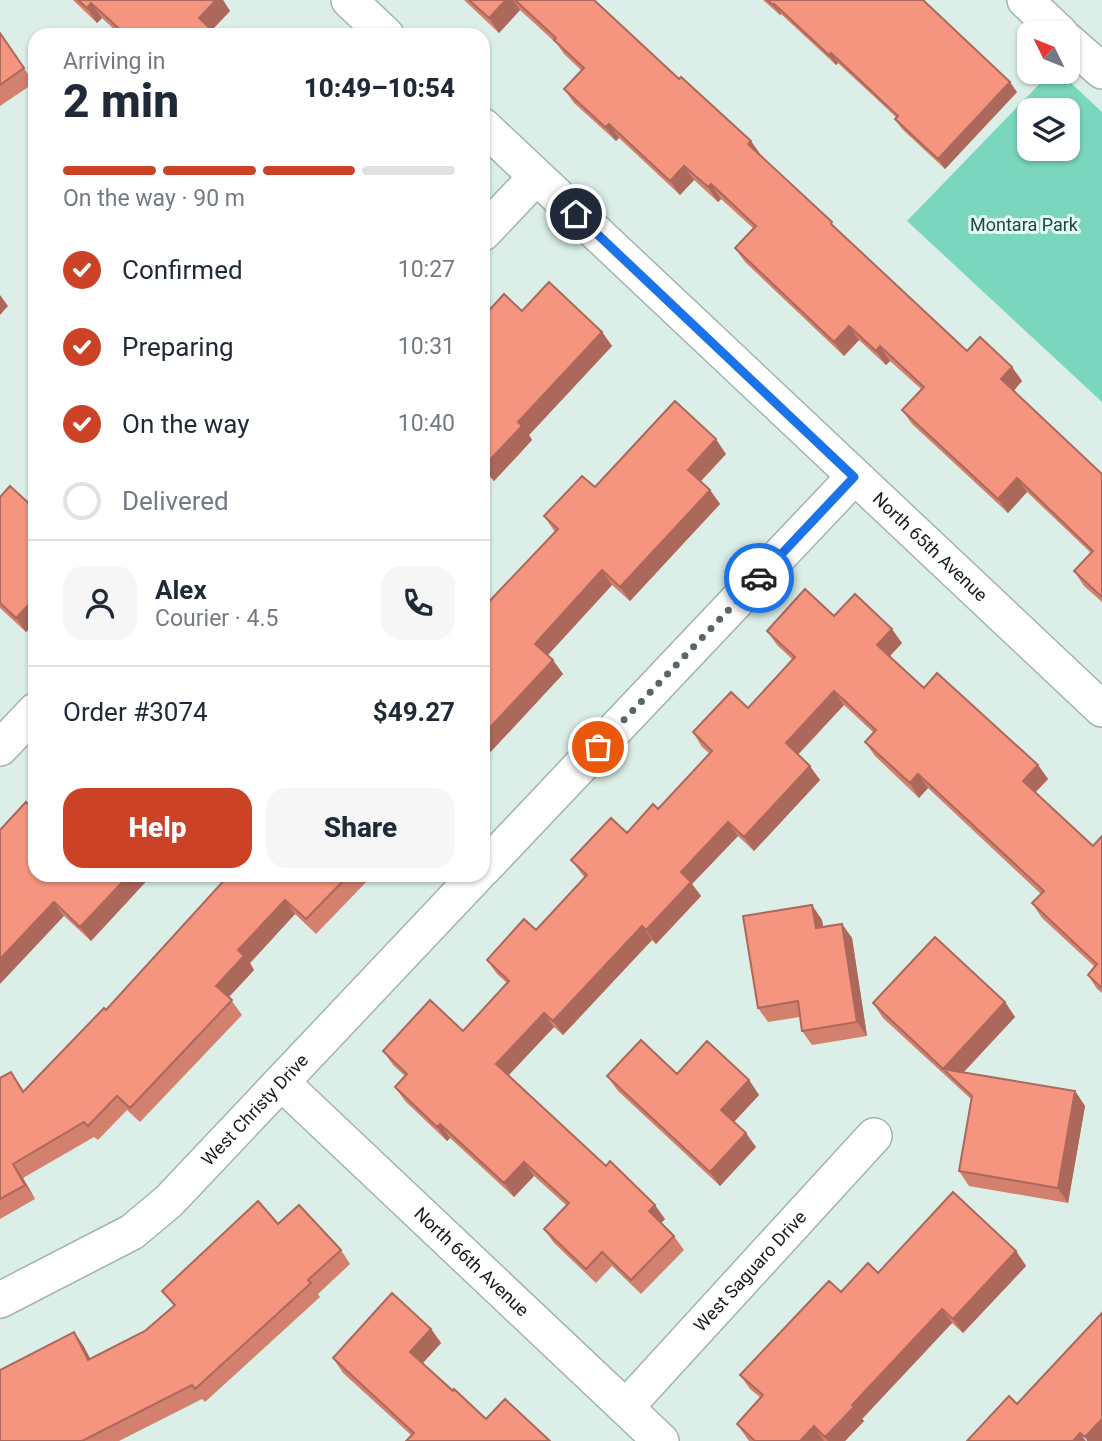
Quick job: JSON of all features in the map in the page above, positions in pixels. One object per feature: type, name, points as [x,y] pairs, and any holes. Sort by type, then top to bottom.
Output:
[{"type":"street","points":[[349,0],[379,28]]},
{"type":"street","points":[[1025,0],[1047,21]]},
{"type":"street","points":[[1080,52],[1102,71]]},
{"type":"street","name":"North 65th Avenue","points":[[490,134],[1102,709]]},
{"type":"street","points":[[490,226],[536,177]]},
{"type":"street","points":[[490,862],[854,477]]},
{"type":"street","points":[[0,748],[28,718]]},
{"type":"street","name":"West Christy Drive","points":[[0,1300],[131,1232],[169,1201],[470,882]]},
{"type":"street","name":"North 66th Avenue","points":[[281,1082],[661,1441]]},
{"type":"street","name":"West Saguaro Drive","points":[[626,1408],[874,1136]]},
{"type":"green space","name":"Montara Park","points":[[1039,84],[1072,84],[1102,112],[1102,402],[907,221],[1017,107],[1017,161],[1080,161],[1080,98],[1026,98]]},
{"type":"building","points":[[78,0],[216,0],[199,18],[210,28],[118,28],[91,3],[87,8]]},
{"type":"building","points":[[469,0],[506,0],[489,18]]},
{"type":"building","points":[[515,0],[594,0],[751,141],[748,144],[967,351],[980,337],[1012,367],[1001,379],[1102,474],[1102,597],[1074,571],[1093,551],[1017,478],[998,499],[902,410],[924,387],[880,346],[876,351],[849,326],[834,342],[735,248],[756,226],[711,184],[708,187],[684,166],[670,181],[609,124],[605,127],[564,89],[584,68]]},
{"type":"building","points":[[767,0],[923,0],[1010,82],[938,159],[895,119],[898,116],[831,53],[829,55]]},
{"type":"building","points":[[0,33],[24,68],[0,85]]},
{"type":"building","points":[[549,282],[602,332],[518,422],[522,426],[490,460],[490,309],[504,294],[522,311]]},
{"type":"building","points":[[675,401],[716,439],[688,470],[710,490],[620,587],[602,570],[535,644],[553,660],[490,728],[490,601],[558,529],[544,516],[582,476],[595,487]]},
{"type":"building","points":[[10,486],[28,503],[28,605],[16,618],[0,603],[0,497]]},
{"type":"building","points":[[805,589],[834,616],[855,594],[892,629],[877,645],[924,688],[937,673],[1038,765],[1023,781],[1093,846],[1102,836],[1102,988],[1088,975],[1097,964],[1032,903],[1044,891],[918,774],[910,783],[865,742],[876,730],[834,691],[786,743],[810,766],[744,837],[728,822],[681,872],[691,882],[646,930],[642,926],[553,1021],[544,1013],[496,1064],[606,1166],[610,1161],[655,1205],[649,1211],[674,1236],[631,1280],[602,1252],[586,1269],[544,1229],[569,1203],[524,1162],[504,1183],[440,1124],[437,1127],[395,1087],[407,1074],[383,1051],[430,1000],[463,1031],[509,981],[487,960],[524,919],[536,930],[587,875],[571,860],[611,818],[627,833],[653,804],[658,809],[712,751],[693,732],[731,692],[748,708],[795,657],[767,631]]},
{"type":"building","points":[[26,802],[28,804],[28,882],[122,882],[80,927],[54,902],[0,959],[0,830]]},
{"type":"building","points":[[223,882],[342,882],[306,919],[285,900],[238,950],[244,956],[216,986],[232,1000],[130,1108],[117,1096],[88,1126],[84,1122],[13,1164],[25,1185],[0,1199],[0,1078],[11,1072],[23,1092],[104,1008],[106,1010]]},
{"type":"building","points":[[812,905],[816,928],[842,924],[857,1022],[802,1031],[798,1001],[758,1008],[743,916]]},
{"type":"building","points":[[935,937],[1005,1002],[943,1069],[873,1003]]},
{"type":"building","points":[[641,1040],[677,1074],[707,1041],[749,1080],[721,1110],[746,1133],[710,1172],[607,1076]]},
{"type":"building","points":[[943,1069],[1075,1091],[1058,1188],[959,1171],[972,1096]]},
{"type":"building","points":[[953,1192],[1016,1251],[953,1319],[942,1309],[825,1437],[814,1426],[800,1441],[755,1441],[737,1424],[763,1395],[740,1375],[829,1281],[841,1292],[868,1263],[878,1273]]},
{"type":"building","points":[[258,1201],[278,1224],[299,1205],[341,1250],[308,1280],[311,1283],[195,1389],[192,1385],[82,1441],[0,1441],[0,1370],[74,1332],[88,1360],[145,1331],[175,1305],[162,1291]]},
{"type":"building","points":[[392,1293],[431,1329],[410,1352],[486,1419],[505,1399],[550,1441],[406,1441],[414,1433],[333,1358]]},
{"type":"building","points":[[1102,1313],[1102,1419],[1085,1437],[1080,1433],[1073,1441],[967,1441],[1009,1396],[1017,1404]]},
{"type":"way so far","points":[[598,747],[759,578]]},
{"type":"route","points":[[576,214],[854,477],[759,578]]}]
